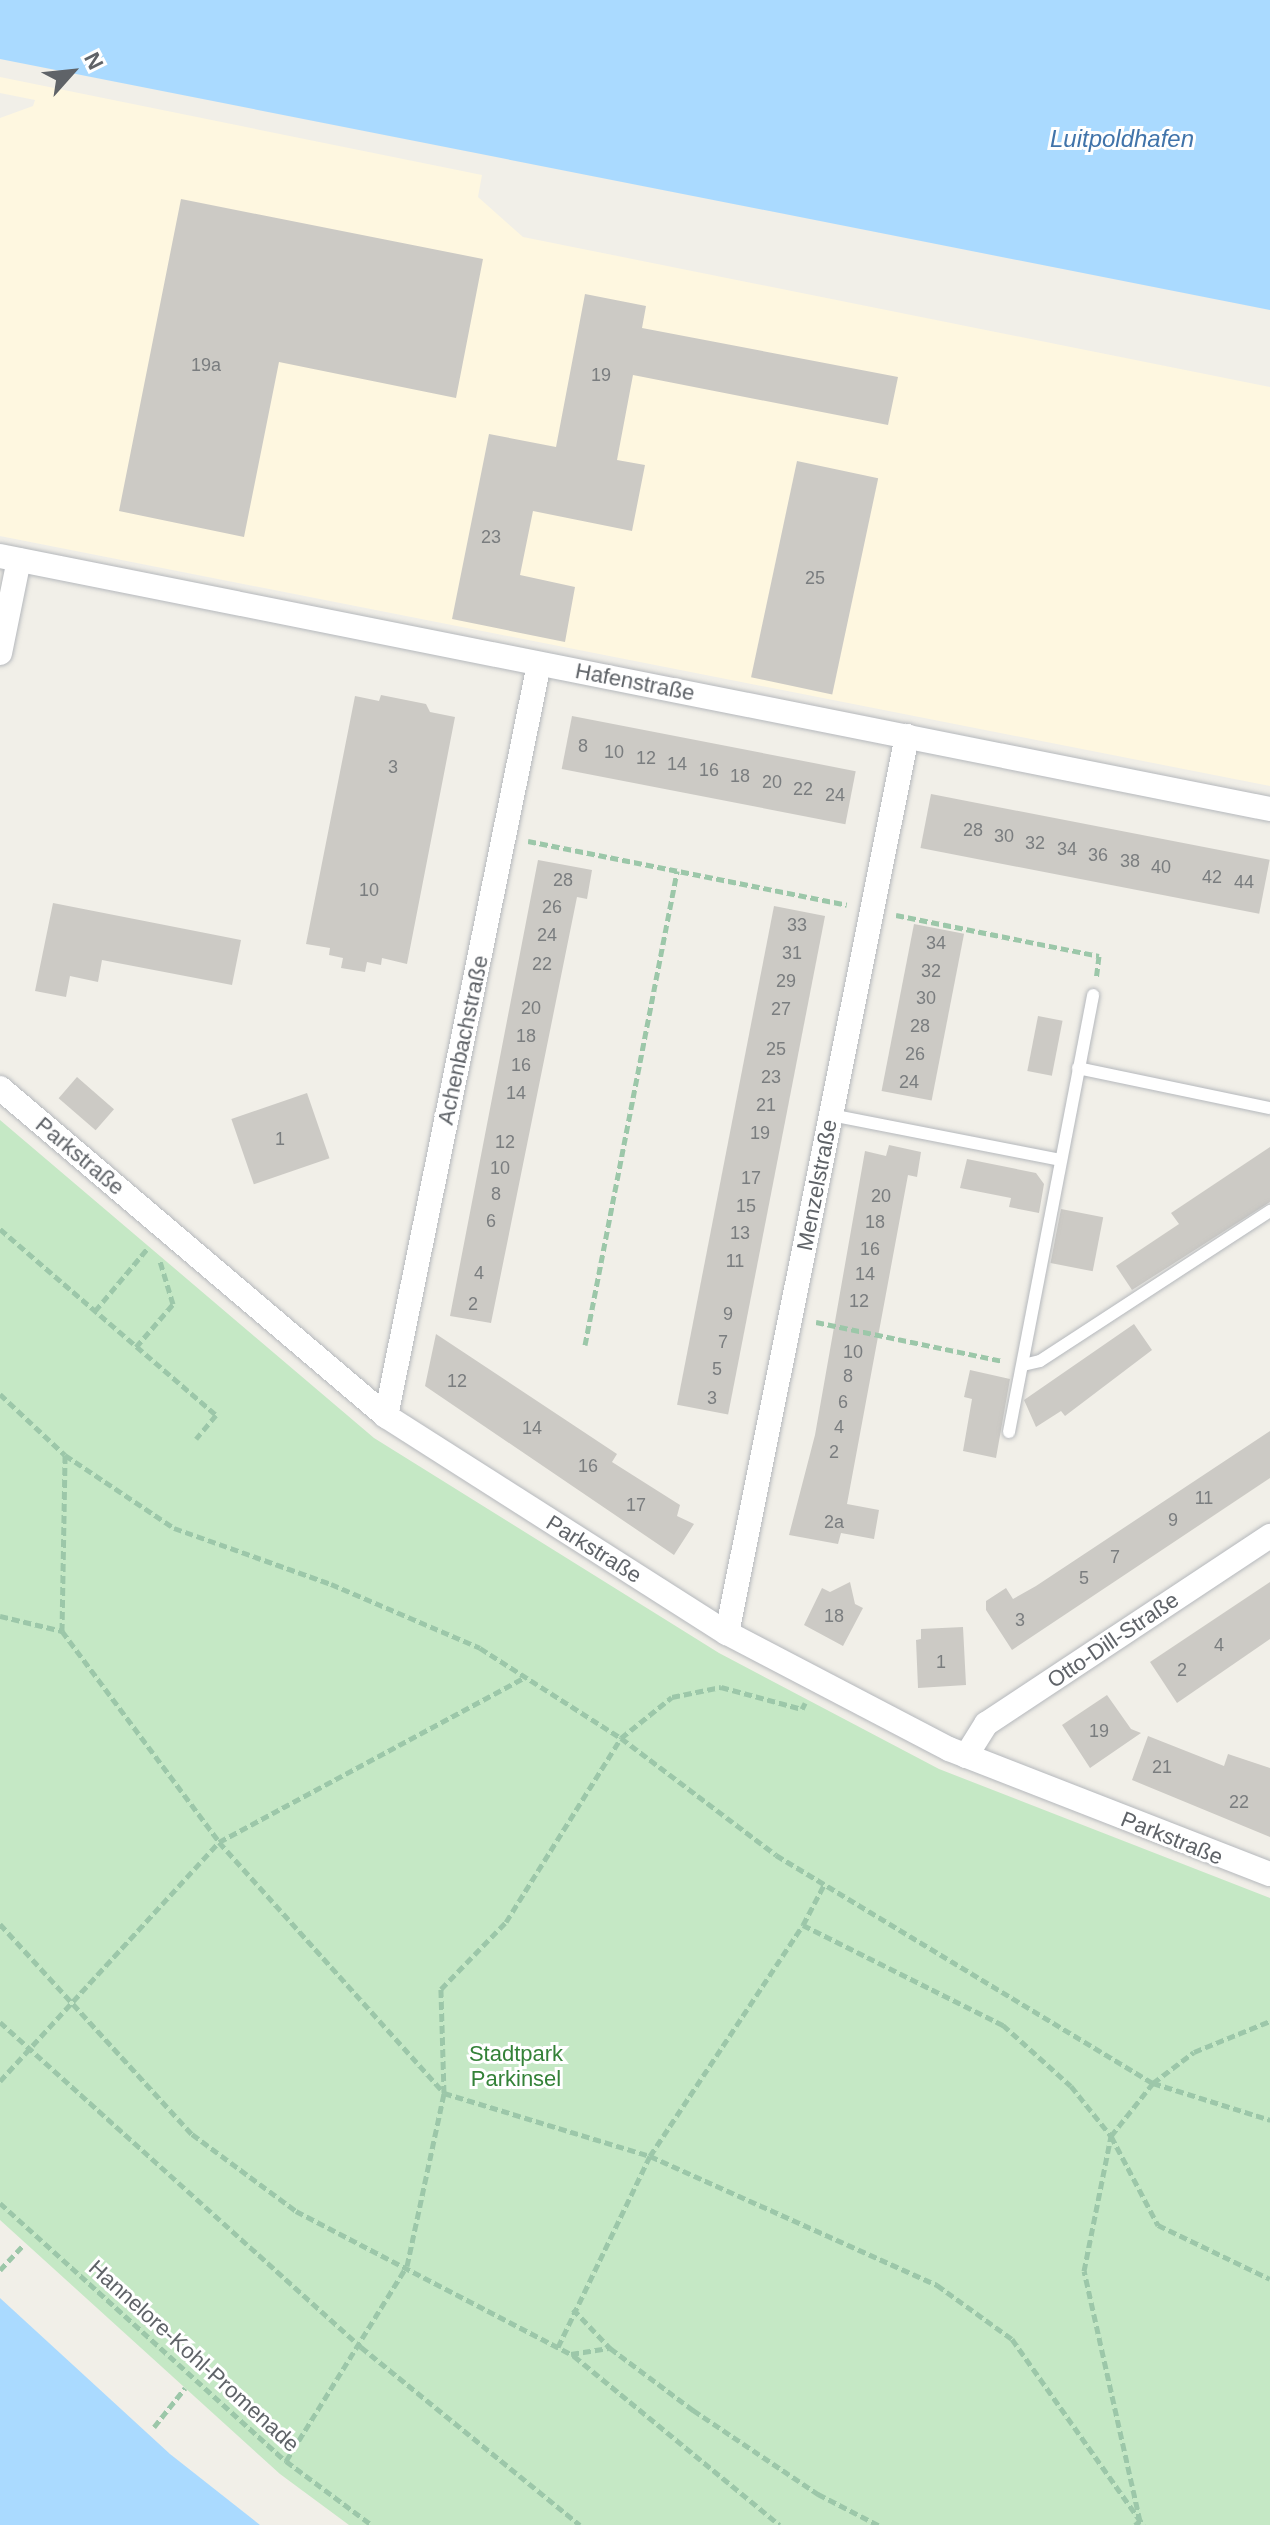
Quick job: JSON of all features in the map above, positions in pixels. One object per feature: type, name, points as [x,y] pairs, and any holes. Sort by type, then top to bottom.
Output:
[{"type":"street","points":[[0,653],[10,558]]},
{"type":"street","name":"Hafenstraße","points":[[10,558],[1270,809]]},
{"type":"street","name":"Achenbachstraße","points":[[386,1416],[539,664]]},
{"type":"street","name":"Menzelstraße","points":[[727,1633],[907,736]]},
{"type":"street","name":"Parkstraße","points":[[0,1088],[386,1416],[727,1633],[966,1756],[1270,1874]]},
{"type":"street","name":"Otto-Dill-Straße","points":[[966,1756],[986,1724],[1270,1536]]},
{"type":"lane","points":[[1009,1432],[1093,995]]},
{"type":"lane","points":[[1078,1068],[1270,1108]]},
{"type":"lane","points":[[831,1115],[1061,1160]]},
{"type":"lane","points":[[1023,1365],[1040,1361],[1270,1211]]},
{"type":"path","points":[[504,836],[1099,956],[1093,995]]},
{"type":"path","points":[[585,1345],[677,871]]},
{"type":"path","points":[[0,1229],[216,1415],[196,1439]]},
{"type":"path","points":[[95,1311],[165,1229]]},
{"type":"path","points":[[136,1347],[173,1304],[160,1261],[147,1249]]},
{"type":"path","points":[[790,1317],[1023,1365]]},
{"type":"path","points":[[0,1394],[65,1455],[174,1528],[331,1584],[480,1648],[621,1738],[776,1855],[1153,2083],[1270,2120]]},
{"type":"path","points":[[65,1455],[62,1631],[219,1842],[444,2093],[650,2156],[937,2285],[1012,2339],[1139,2524]]},
{"type":"path","points":[[0,1616],[62,1631]]},
{"type":"path","points":[[0,2081],[71,1999],[219,1842],[526,1677]]},
{"type":"path","points":[[286,2461],[361,2347],[407,2266],[444,2093],[441,1989],[506,1922],[621,1738],[672,1697],[721,1687],[802,1709],[818,1681]]},
{"type":"path","points":[[558,2347],[573,2309],[650,2156],[803,1925],[824,1885]]},
{"type":"path","points":[[0,1924],[192,2134],[296,2211],[407,2266],[571,2354],[780,2525]]},
{"type":"path","points":[[803,1925],[1003,2025],[1071,2086],[1111,2136],[1158,2225],[1270,2279]]},
{"type":"path","points":[[1139,2524],[1084,2271],[1111,2136],[1153,2083],[1194,2052],[1270,2021]]},
{"type":"path","points":[[0,2022],[31,2045],[361,2347],[580,2525]]},
{"type":"path","name":"Hannelore-Kohl-Promenade","points":[[0,2203],[286,2461],[372,2525]]},
{"type":"path","points":[[0,2270],[22,2246]]},
{"type":"path","points":[[573,2309],[610,2348],[818,2494],[878,2525]]},
{"type":"path","points":[[571,2354],[610,2348]]},
{"type":"path","points":[[154,2427],[185,2388]]},
{"type":"shaded area","points":[[0,77],[482,175],[478,197],[523,237],[1270,387],[1270,786],[0,536],[0,118],[33,106],[35,100],[0,93]]},
{"type":"green space","name":"Stadtpark Parkinsel","points":[[0,1120],[374,1438],[719,1653],[939,1769],[1270,1898],[1270,2525],[349,2525],[280,2474],[0,2220]]},
{"type":"water","name":"Luitpoldhafen","points":[[0,0],[1270,0],[1270,310],[0,59]]},
{"type":"water","points":[[0,2298],[170,2454],[260,2525],[0,2525]]},
{"type":"building","points":[[181,199],[483,259],[456,398],[279,362],[244,537],[119,511]]},
{"type":"building","points":[[585,294],[646,306],[642,328],[898,377],[888,425],[633,375],[617,460],[645,465],[632,531],[533,511],[520,575],[575,587],[565,642],[452,619],[489,434],[556,447]]},
{"type":"building","points":[[797,461],[878,478],[832,694],[751,677]]},
{"type":"building","points":[[381,695],[426,704],[430,712],[455,717],[407,964],[382,958],[381,965],[367,962],[365,972],[341,968],[343,958],[329,955],[330,948],[306,944],[355,696],[379,701]]},
{"type":"building","points":[[572,716],[856,771],[845,824],[562,769]]},
{"type":"building","points":[[931,794],[1270,860],[1259,914],[921,848]]},
{"type":"building","points":[[538,860],[592,870],[587,899],[577,897],[491,1323],[450,1316]]},
{"type":"building","points":[[53,903],[241,940],[232,985],[102,960],[98,982],[70,976],[66,997],[35,991]]},
{"type":"building","points":[[774,906],[825,916],[728,1415],[677,1405]]},
{"type":"building","points":[[914,924],[964,934],[932,1101],[882,1091]]},
{"type":"building","points":[[1038,1016],[1063,1021],[1052,1076],[1027,1071]]},
{"type":"building","points":[[77,1077],[114,1109],[96,1130],[59,1098]]},
{"type":"building","points":[[307,1093],[329,1158],[254,1184],[231,1119]]},
{"type":"building","points":[[889,1145],[921,1152],[917,1177],[908,1175],[847,1504],[879,1510],[874,1539],[841,1533],[838,1544],[789,1535],[815,1435],[865,1151],[886,1156]]},
{"type":"building","points":[[1270,1147],[1270,1202],[1132,1290],[1116,1266],[1179,1224],[1171,1213]]},
{"type":"building","points":[[967,1159],[1036,1173],[1044,1184],[1039,1213],[1009,1207],[1011,1198],[960,1188]]},
{"type":"building","points":[[1061,1209],[1103,1217],[1093,1271],[1051,1263]]},
{"type":"building","points":[[1134,1324],[1152,1350],[1065,1416],[1061,1411],[1036,1427],[1024,1400]]},
{"type":"building","points":[[436,1334],[617,1454],[612,1462],[680,1505],[677,1516],[694,1524],[674,1555],[425,1386]]},
{"type":"building","points":[[970,1370],[1010,1379],[996,1458],[963,1451],[972,1399],[964,1397]]},
{"type":"building","points":[[1270,1431],[1270,1478],[1012,1650],[986,1610],[986,1601],[1006,1588],[1013,1599],[1036,1586]]},
{"type":"building","points":[[850,1582],[855,1604],[863,1608],[843,1646],[804,1625],[822,1588],[830,1592]]},
{"type":"building","points":[[1270,1582],[1270,1639],[1177,1703],[1150,1662]]},
{"type":"building","points":[[963,1627],[966,1685],[918,1688],[916,1640],[921,1639],[921,1629]]},
{"type":"building","points":[[1107,1695],[1131,1729],[1141,1733],[1090,1768],[1062,1725]]},
{"type":"building","points":[[1148,1736],[1224,1766],[1228,1754],[1270,1768],[1270,1837],[1132,1780]]}]
